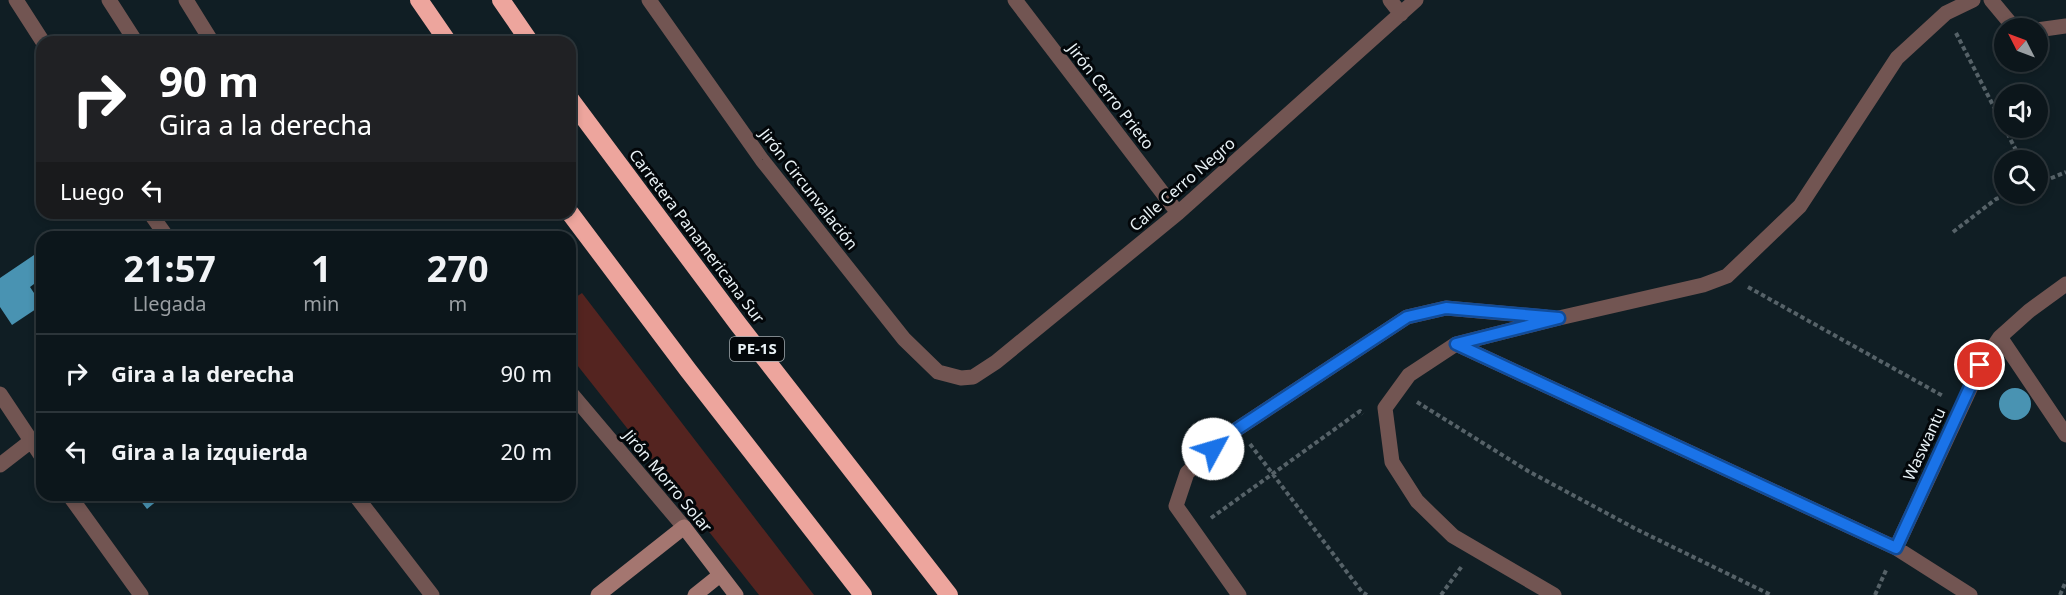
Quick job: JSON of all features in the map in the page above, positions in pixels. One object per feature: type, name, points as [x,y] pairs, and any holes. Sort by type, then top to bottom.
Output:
[{"type":"highway","points":[[419,0],[444,36]]},
{"type":"highway","points":[[501,0],[526,36]]},
{"type":"highway","name":"Carretera Panamericana Sur","points":[[576,107],[745,333],[948,595]]},
{"type":"highway","points":[[575,219],[695,379],[863,595]]},
{"type":"street","points":[[16,0],[39,36]]},
{"type":"street","points":[[110,0],[132,36]]},
{"type":"street","points":[[186,0],[208,36]]},
{"type":"street","name":"Jirón Circunvalación","points":[[649,0],[762,160],[904,339],[938,372],[961,378]]},
{"type":"street","name":"Jirón Cerro Prieto","points":[[1015,0],[1178,213]]},
{"type":"street","points":[[1390,0],[1401,14]]},
{"type":"street","name":"Calle Cerro Negro","points":[[961,378],[973,377],[996,362],[1178,213],[1416,0]]},
{"type":"street","points":[[1554,595],[1453,536],[1417,501],[1392,462],[1385,408],[1409,375],[1456,344],[1704,285],[1727,276],[1800,206],[1897,58],[1946,13],[1973,0]]},
{"type":"street","points":[[1991,0],[2006,18]]},
{"type":"street","points":[[2048,28],[2066,26]]},
{"type":"street","name":"Waswantu","points":[[1896,548],[1980,365],[2000,337],[2029,311],[2066,284]]},
{"type":"street","points":[[1239,595],[1176,506],[1187,473],[1225,437],[1407,317],[1446,308],[1559,318]]},
{"type":"street","points":[[2000,337],[2066,435]]},
{"type":"street","points":[[1456,344],[1896,548],[1970,595]]},
{"type":"street","points":[[0,394],[36,448]]},
{"type":"street","name":"Jirón Morro Solar","points":[[576,399],[684,527],[736,595]]},
{"type":"street","points":[[0,465],[31,441]]},
{"type":"street","points":[[73,501],[141,595]]},
{"type":"street","points":[[360,501],[432,595]]},
{"type":"street","points":[[598,595],[684,527]]},
{"type":"street","points":[[695,595],[720,575]]},
{"type":"path","points":[[1946,13],[2016,150]]},
{"type":"path","points":[[2048,179],[2066,172]]},
{"type":"path","points":[[1953,232],[1994,201]]},
{"type":"path","points":[[1727,276],[1962,406]]},
{"type":"path","points":[[1398,390],[1527,471],[1636,529],[1771,595]]},
{"type":"path","points":[[1193,531],[1360,411],[1387,432]]},
{"type":"path","points":[[1238,429],[1362,592],[1367,595]]},
{"type":"path","points":[[1875,595],[1896,548]]},
{"type":"path","points":[[1441,595],[1474,549]]},
{"type":"path","points":[[2060,595],[2066,581]]},
{"type":"shaded area","points":[[582,293],[814,595],[759,595],[576,364],[576,297]]},
{"type":"building","points":[[34,255],[36,258],[36,282],[30,287],[36,296],[36,309],[12,325],[0,307],[0,278]]},
{"type":"building","points":[[2015,388],[2026,393],[2031,404],[2026,415],[2015,420],[2004,415],[1999,404],[2004,393]]},
{"type":"building","points":[[141,501],[157,501],[147,509]]},
{"type":"route","points":[[1213,449],[1225,437],[1407,317],[1446,308],[1559,318],[1456,344],[1896,548],[1980,365]]}]
